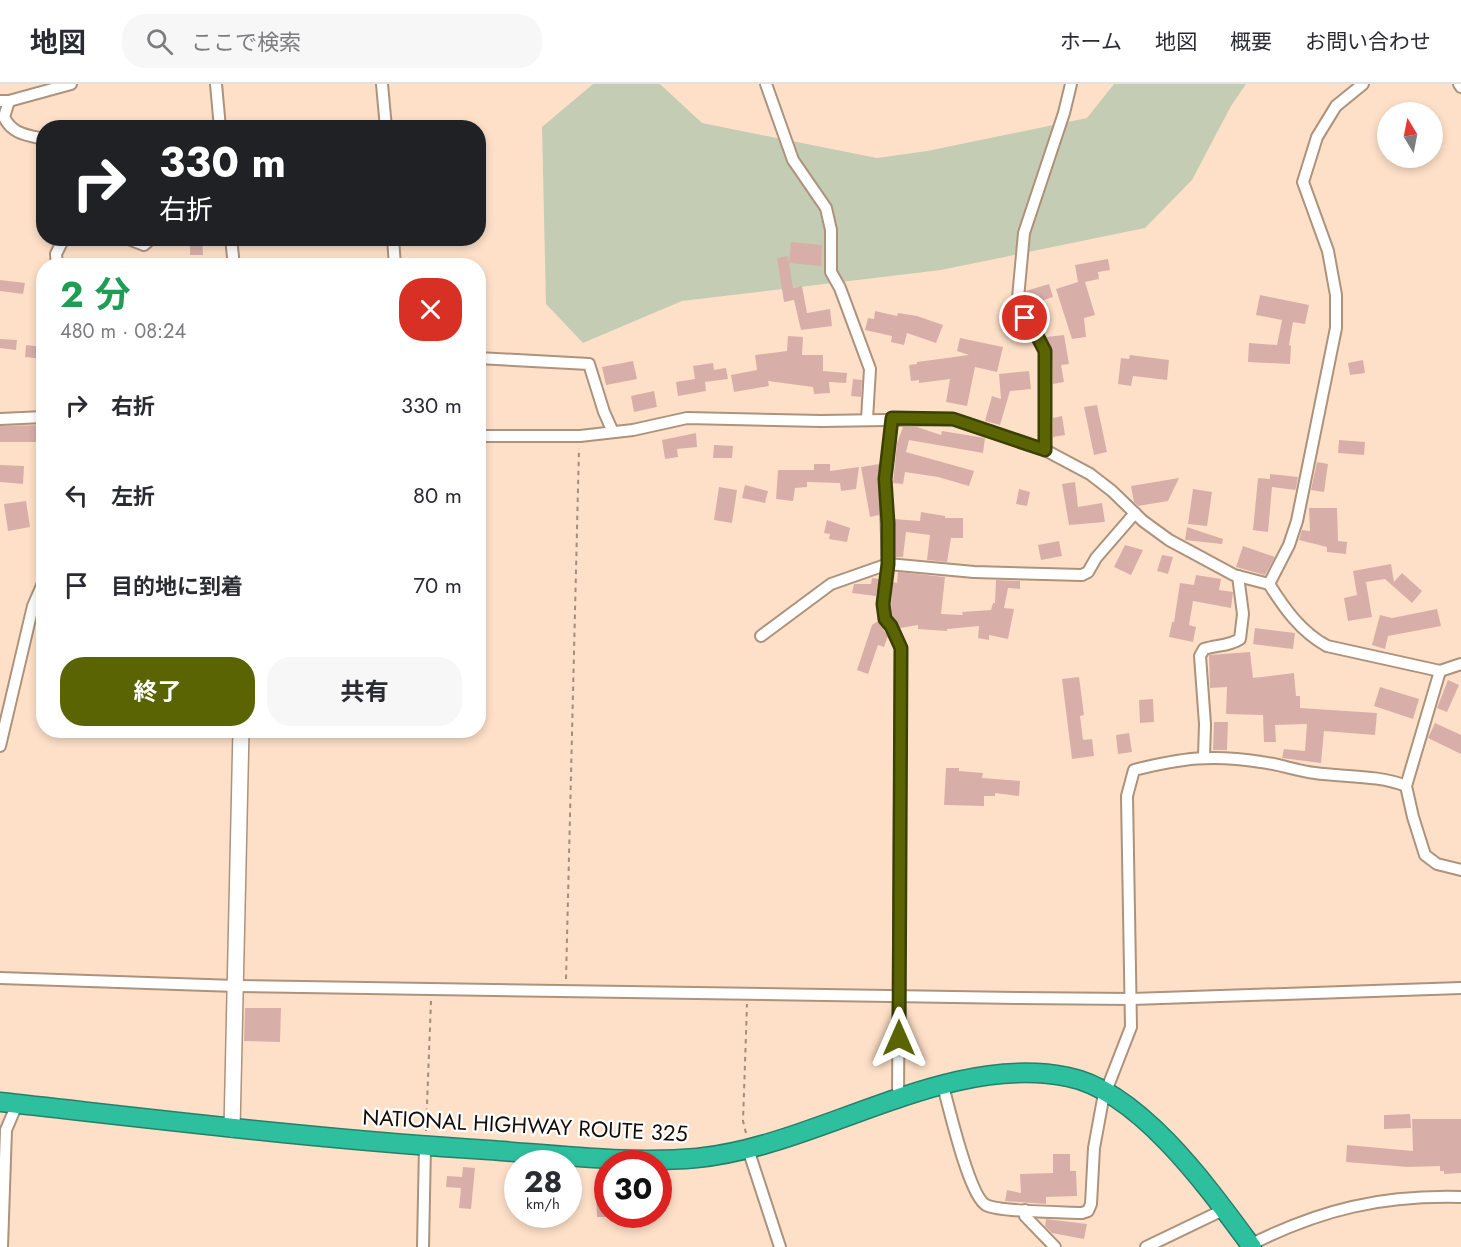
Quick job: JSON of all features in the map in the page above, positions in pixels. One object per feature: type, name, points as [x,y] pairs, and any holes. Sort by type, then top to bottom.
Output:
[{"type":"highway","name":"NATIONAL HIGHWAY ROUTE 325","points":[[8,1103],[232,1129],[425,1146],[651,1160],[698,1158],[748,1149],[943,1086],[990,1073],[1026,1071],[1071,1077],[1108,1092],[1148,1122],[1167,1142],[1251,1246]]},
{"type":"street","points":[[36,137],[20,134],[10,128],[4,117],[4,101],[70,84]]},
{"type":"street","points":[[216,84],[219,120]]},
{"type":"street","points":[[382,84],[385,120]]},
{"type":"street","points":[[766,84],[790,153],[825,208],[831,230],[831,272],[840,288],[870,369],[867,419]]},
{"type":"street","points":[[1045,450],[1045,351],[1033,328],[1017,309],[1024,233],[1064,113],[1071,84]]},
{"type":"street","points":[[1269,584],[1289,545],[1297,521],[1336,328],[1336,295],[1328,251],[1303,182],[1308,158],[1317,137],[1336,106],[1363,84]]},
{"type":"street","points":[[486,358],[589,364],[604,412],[613,432]]},
{"type":"street","points":[[0,419],[36,417]]},
{"type":"street","points":[[486,436],[580,436],[633,430],[687,418],[811,421],[892,418],[953,419],[1045,450],[1090,474],[1112,490],[1135,513],[1169,540],[1238,576],[1269,584],[1283,606],[1311,637],[1327,646],[1440,671],[1461,663]]},
{"type":"street","points":[[892,418],[885,479],[888,564],[883,604],[885,619],[891,626],[901,648],[898,1100]]},
{"type":"street","points":[[761,636],[831,584],[888,564],[974,572],[1082,575],[1088,572],[1096,558],[1135,513]]},
{"type":"street","points":[[1204,757],[1205,724],[1200,656],[1204,649],[1218,644],[1232,645],[1240,639],[1242,614],[1238,576]]},
{"type":"street","points":[[0,746],[36,599]]},
{"type":"street","points":[[1440,671],[1406,786],[1425,855],[1437,864],[1461,870]]},
{"type":"street","points":[[232,1129],[241,738]]},
{"type":"street","points":[[943,1086],[976,1195],[989,1207],[1082,1213],[1088,1211],[1091,1204],[1095,1148],[1103,1099],[1108,1092],[1131,1027],[1127,796],[1134,771],[1179,759],[1204,757],[1262,762],[1316,773],[1353,775],[1406,786]]},
{"type":"street","points":[[0,978],[236,986],[748,993],[899,998],[1132,999],[1461,988]]},
{"type":"street","points":[[2,1247],[8,1103]]},
{"type":"street","points":[[423,1247],[425,1146]]},
{"type":"street","points":[[748,1149],[780,1247]]},
{"type":"street","points":[[1251,1246],[1288,1225],[1320,1214],[1390,1199],[1461,1197]]},
{"type":"street","points":[[1025,1210],[1025,1216],[1054,1247]]},
{"type":"street","points":[[1146,1247],[1223,1210]]},
{"type":"path","points":[[566,992],[580,436]]},
{"type":"path","points":[[425,1146],[431,990]]},
{"type":"path","points":[[748,993],[744,1121],[748,1149]]},
{"type":"green space","points":[[593,84],[660,84],[702,123],[877,158],[927,151],[1087,118],[1114,84],[1246,84],[1231,106],[1192,180],[1145,228],[941,270],[682,301],[583,343],[546,304],[542,127]]},
{"type":"building","points":[[791,242],[822,245],[821,266],[789,263]]},
{"type":"building","points":[[190,246],[202,246],[203,255],[190,255]]},
{"type":"building","points":[[788,256],[793,288],[802,286],[807,313],[830,309],[832,326],[801,330],[794,300],[784,302],[777,258]]},
{"type":"building","points":[[1108,259],[1110,270],[1098,272],[1099,279],[1085,282],[1095,315],[1084,318],[1086,337],[1072,339],[1056,289],[1078,282],[1075,265]]},
{"type":"building","points":[[0,280],[25,283],[23,294],[0,291]]},
{"type":"building","points":[[1049,284],[1053,297],[1026,306],[1026,291]]},
{"type":"building","points":[[1260,295],[1309,305],[1305,324],[1293,322],[1289,345],[1291,346],[1290,364],[1248,362],[1249,343],[1277,345],[1282,320],[1256,315]]},
{"type":"building","points":[[875,311],[897,316],[898,313],[917,316],[943,325],[936,343],[907,333],[904,345],[891,342],[892,336],[865,330],[868,318],[874,319]]},
{"type":"building","points":[[1064,335],[1069,364],[1061,365],[1064,382],[1053,384],[1052,350],[1046,337]]},
{"type":"building","points":[[788,336],[803,337],[802,355],[823,355],[823,371],[847,373],[846,383],[829,382],[830,393],[814,394],[813,387],[768,381],[769,386],[734,392],[731,375],[757,370],[755,355],[787,351]]},
{"type":"building","points":[[960,338],[1003,347],[997,372],[975,367],[967,406],[946,402],[950,379],[919,383],[919,380],[911,381],[909,365],[969,355],[957,351]]},
{"type":"building","points":[[0,339],[17,340],[16,350],[0,348]]},
{"type":"building","points":[[26,345],[36,346],[36,358],[25,357]]},
{"type":"building","points":[[1130,355],[1169,360],[1167,380],[1133,376],[1131,386],[1118,384],[1121,358],[1129,359]]},
{"type":"building","points":[[1363,360],[1365,373],[1350,375],[1348,363]]},
{"type":"building","points":[[633,361],[637,379],[606,385],[602,367]]},
{"type":"building","points":[[713,363],[714,370],[726,368],[728,379],[705,382],[706,391],[678,396],[676,382],[695,379],[693,366]]},
{"type":"building","points":[[1029,371],[1031,389],[1010,391],[1000,425],[985,421],[992,396],[1001,399],[999,374]]},
{"type":"building","points":[[853,379],[862,380],[861,397],[851,396]]},
{"type":"building","points":[[654,391],[657,407],[634,412],[631,396]]},
{"type":"building","points":[[1097,405],[1107,452],[1094,455],[1084,407]]},
{"type":"building","points":[[1062,416],[1065,435],[1053,437],[1053,418]]},
{"type":"building","points":[[36,425],[36,442],[0,442],[0,426]]},
{"type":"building","points":[[903,427],[917,427],[941,435],[942,431],[985,438],[983,453],[909,440],[906,452],[974,471],[969,486],[938,477],[905,472],[903,484],[893,483],[897,443]]},
{"type":"building","points":[[696,433],[697,447],[677,449],[678,457],[665,459],[662,440]]},
{"type":"building","points":[[1339,440],[1365,442],[1364,455],[1338,453]]},
{"type":"building","points":[[714,445],[733,446],[732,458],[713,458]]},
{"type":"building","points":[[1317,462],[1328,464],[1324,492],[1311,490]]},
{"type":"building","points":[[814,464],[830,464],[830,471],[859,467],[856,489],[841,491],[840,483],[807,482],[807,487],[795,488],[793,501],[776,499],[778,470],[814,470]]},
{"type":"building","points":[[879,464],[879,515],[870,517],[861,467]]},
{"type":"building","points":[[0,465],[24,466],[23,484],[0,482]]},
{"type":"building","points":[[1270,474],[1298,477],[1296,488],[1295,490],[1272,487],[1268,532],[1253,530],[1258,478],[1270,479]]},
{"type":"building","points":[[1179,478],[1168,501],[1138,506],[1134,502],[1131,486]]},
{"type":"building","points":[[1075,482],[1078,507],[1102,503],[1105,522],[1069,525],[1062,484]]},
{"type":"building","points":[[745,485],[768,491],[765,503],[742,498]]},
{"type":"building","points":[[719,487],[737,490],[732,523],[714,520]]},
{"type":"building","points":[[1019,489],[1030,492],[1027,506],[1016,504]]},
{"type":"building","points":[[1193,489],[1212,492],[1207,526],[1188,524]]},
{"type":"building","points":[[26,501],[30,527],[8,531],[4,504]]},
{"type":"building","points":[[1309,508],[1337,508],[1338,541],[1347,542],[1346,554],[1327,552],[1327,547],[1299,540],[1302,530],[1310,531]]},
{"type":"building","points":[[921,512],[945,516],[945,518],[963,518],[963,538],[951,538],[947,562],[927,560],[930,535],[906,532],[903,557],[895,557],[894,519],[920,521]]},
{"type":"building","points":[[827,520],[850,528],[847,542],[829,539],[830,534],[824,533]]},
{"type":"building","points":[[1187,527],[1223,539],[1222,544],[1185,540]]},
{"type":"building","points":[[1059,541],[1062,556],[1041,560],[1038,545]]},
{"type":"building","points":[[1125,545],[1143,550],[1131,575],[1114,567]]},
{"type":"building","points":[[1243,546],[1275,557],[1265,575],[1236,567]]},
{"type":"building","points":[[1162,555],[1173,557],[1168,574],[1157,571]]},
{"type":"building","points":[[1391,564],[1394,582],[1402,573],[1422,591],[1412,603],[1385,579],[1366,582],[1372,617],[1348,621],[1344,598],[1357,595],[1353,571]]},
{"type":"building","points":[[898,572],[945,577],[941,614],[963,615],[962,612],[991,610],[995,603],[996,580],[1020,581],[1020,589],[1008,588],[1004,608],[1014,609],[1008,639],[989,635],[989,640],[978,638],[979,626],[947,629],[947,631],[918,629],[918,625],[900,628],[892,616],[891,604],[893,582],[897,583]]},
{"type":"building","points":[[1196,575],[1221,579],[1219,590],[1233,592],[1231,608],[1193,601],[1189,625],[1196,627],[1193,642],[1169,637],[1172,622],[1174,622],[1180,583],[1194,585]]},
{"type":"building","points":[[872,578],[879,579],[876,596],[852,593],[854,584],[871,584]]},
{"type":"building","points":[[1437,609],[1441,626],[1388,636],[1385,649],[1372,645],[1380,615],[1392,618]]},
{"type":"building","points":[[878,621],[888,636],[884,647],[878,645],[868,674],[857,670],[872,625]]},
{"type":"building","points":[[1255,628],[1295,633],[1293,649],[1253,644]]},
{"type":"building","points":[[1250,652],[1253,678],[1294,673],[1296,696],[1300,696],[1300,708],[1377,713],[1375,735],[1324,731],[1321,763],[1282,758],[1284,749],[1305,751],[1307,724],[1275,725],[1276,742],[1264,742],[1263,715],[1226,714],[1227,687],[1210,688],[1209,655]]},
{"type":"building","points":[[1079,677],[1084,715],[1080,716],[1083,740],[1092,739],[1094,756],[1072,759],[1062,679]]},
{"type":"building","points":[[1448,680],[1459,685],[1447,712],[1437,708]]},
{"type":"building","points":[[1380,687],[1419,699],[1413,719],[1374,706]]},
{"type":"building","points":[[1153,699],[1154,722],[1140,723],[1139,700]]},
{"type":"building","points":[[1214,722],[1228,722],[1227,750],[1213,750]]},
{"type":"building","points":[[1435,723],[1461,735],[1461,754],[1428,738]]},
{"type":"building","points":[[1129,733],[1132,752],[1118,754],[1116,735]]},
{"type":"building","points":[[946,768],[983,773],[982,778],[1020,781],[1019,796],[995,793],[995,796],[984,796],[984,806],[944,805]]},
{"type":"building","points":[[245,1008],[281,1008],[280,1042],[244,1041]]},
{"type":"building","points":[[1410,1114],[1411,1128],[1384,1129],[1384,1115]]},
{"type":"building","points":[[1412,1119],[1461,1119],[1461,1173],[1444,1174],[1444,1171],[1440,1171],[1440,1166],[1408,1167],[1346,1162],[1347,1145],[1413,1151]]},
{"type":"building","points":[[1053,1154],[1070,1154],[1070,1171],[1076,1171],[1077,1196],[1046,1197],[1046,1204],[1005,1201],[1007,1190],[1021,1193],[1020,1174],[1053,1173]]},
{"type":"building","points":[[463,1167],[475,1168],[471,1209],[459,1208],[461,1188],[446,1187],[447,1176],[462,1177]]},
{"type":"building","points":[[1046,1219],[1087,1224],[1084,1239],[1052,1233],[1045,1226]]},
{"type":"route","points":[[899,1038],[901,648],[891,626],[885,619],[883,604],[888,564],[885,479],[892,418],[953,419],[1045,450],[1043,406],[1045,351],[1025,318]]}]
